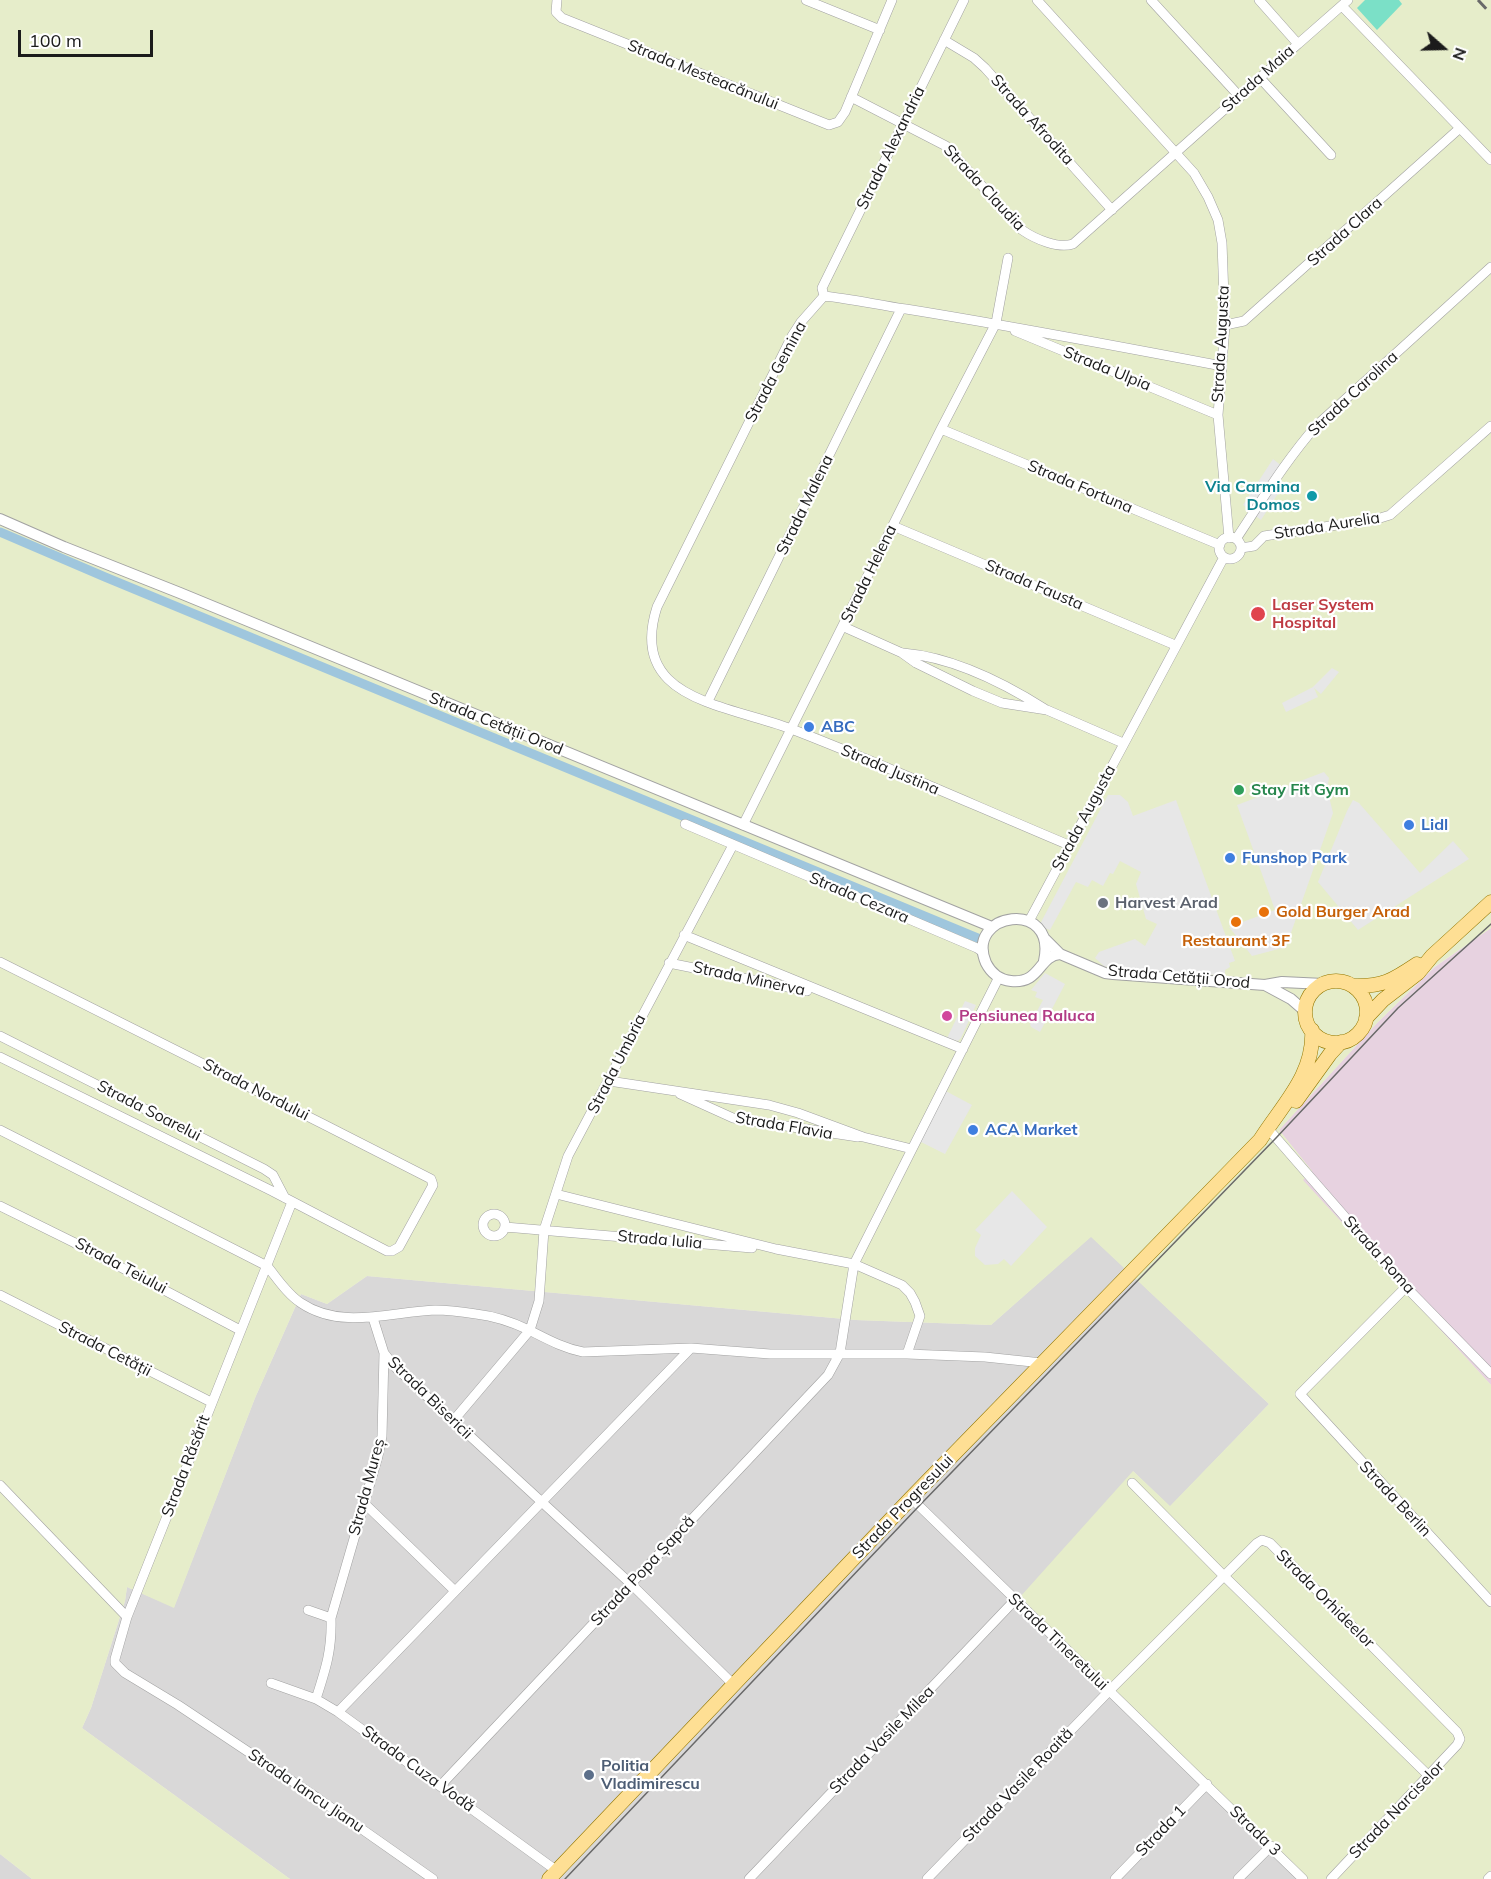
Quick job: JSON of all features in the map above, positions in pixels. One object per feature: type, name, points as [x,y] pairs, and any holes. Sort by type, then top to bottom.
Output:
[{"type":"main road","points":[[1366,1017],[1383,1000],[1418,973],[1432,956],[1491,902]]},
{"type":"main road","points":[[1353,986],[1365,1000],[1366,1017],[1363,1026],[1358,1034],[1341,1042],[1322,1039],[1312,1030],[1306,1012],[1311,995],[1324,984],[1339,981],[1353,986],[1383,984],[1432,956]]},
{"type":"main road","name":"Strada Progresului","points":[[1266,1136],[1295,1089],[1308,1062],[1313,1044],[1312,1030]]},
{"type":"main road","name":"Strada Progresului","points":[[553,1875],[911,1498],[1266,1136],[1296,1102],[1341,1042]]},
{"type":"street","name":"Strada Mesteacănului","points":[[557,0],[556,12],[562,18],[824,123],[834,125],[838,122],[851,97]]},
{"type":"street","points":[[806,0],[880,30]]},
{"type":"street","points":[[892,0],[851,97],[904,124]]},
{"type":"street","name":"Strada Alexandria","points":[[824,296],[822,288],[964,0]]},
{"type":"street","name":"Strada Augusta","points":[[1037,0],[1194,173],[1208,196],[1218,220],[1222,243],[1225,325],[1218,415],[1235,542]]},
{"type":"street","points":[[1151,0],[1240,97]]},
{"type":"street","name":"Strada Maia","points":[[1176,153],[1298,44],[1259,0]]},
{"type":"street","points":[[1298,44],[1345,3],[1491,160]]},
{"type":"street","name":"Strada Afrodita","points":[[944,40],[986,68],[1112,210]]},
{"type":"street","points":[[1260,78],[1331,155]]},
{"type":"street","name":"Strada Claudia","points":[[904,124],[951,150],[1022,230],[1034,237],[1061,246],[1073,244],[1176,153]]},
{"type":"street","name":"Strada Clara","points":[[1225,325],[1244,321],[1460,128]]},
{"type":"street","name":"Strada Helena","points":[[744,825],[996,323],[1008,258]]},
{"type":"street","name":"Strada Carolina","points":[[1235,542],[1283,467],[1317,425],[1491,267]]},
{"type":"street","points":[[824,296],[996,323],[1222,366]]},
{"type":"street","name":"Strada Gemina","points":[[708,701],[680,688],[661,671],[653,656],[653,620],[657,607],[792,336],[824,296]]},
{"type":"street","name":"Strada Malena","points":[[708,701],[902,309]]},
{"type":"street","name":"Strada Ulpia","points":[[996,323],[1218,415]]},
{"type":"street","name":"Strada Aurelia","points":[[1235,542],[1254,546],[1264,536],[1377,519],[1390,515],[1491,426]]},
{"type":"street","name":"Strada Fortuna","points":[[941,429],[1220,545]]},
{"type":"street","name":"Strada Cetății Orod","points":[[0,519],[64,548],[180,592],[992,927]]},
{"type":"street","name":"Strada Fausta","points":[[893,526],[1175,645]]},
{"type":"street","points":[[1223,540],[1235,542],[1239,554],[1235,558],[1224,557],[1220,552],[1223,540]]},
{"type":"street","name":"Strada Augusta","points":[[1029,921],[1224,557]]},
{"type":"street","points":[[843,627],[902,652],[916,663],[945,678],[1002,703],[1047,710]]},
{"type":"street","points":[[902,652],[920,654],[983,676],[1021,693],[1047,710],[1124,743]]},
{"type":"street","name":"Strada Justina","points":[[708,701],[792,729],[1071,846]]},
{"type":"street","name":"Strada Cezara","points":[[685,824],[983,952]]},
{"type":"street","points":[[684,935],[733,845]]},
{"type":"street","points":[[1029,921],[1010,918],[992,927],[984,943],[983,952],[988,967],[999,977],[1009,981],[1030,978],[1039,971],[1044,961],[1047,951],[1045,939]]},
{"type":"street","name":"Strada Cetății Orod","points":[[1029,921],[1060,954],[1113,974],[1265,985],[1282,982],[1324,984]]},
{"type":"street","name":"Strada Umbria","points":[[530,1330],[539,1301],[544,1230],[568,1156],[684,935]]},
{"type":"street","name":"Strada Minerva","points":[[684,935],[963,1049]]},
{"type":"street","points":[[1044,961],[1051,955],[1060,954]]},
{"type":"street","name":"Strada Nordului","points":[[0,962],[431,1179],[433,1185],[399,1247],[387,1251]]},
{"type":"street","name":"Strada Minerva","points":[[669,963],[830,996]]},
{"type":"street","points":[[840,1353],[854,1264],[999,977]]},
{"type":"street","name":"Strada Cetății Orod","points":[[1265,985],[1292,999],[1306,1012]]},
{"type":"street","name":"Strada Soarelui","points":[[0,1036],[264,1169],[273,1175],[288,1200]]},
{"type":"street","points":[[14,1064],[22,1047]]},
{"type":"street","name":"Strada Soarelui","points":[[0,1057],[387,1251]]},
{"type":"street","name":"Strada Flavia","points":[[609,1081],[769,1105],[863,1137],[912,1149]]},
{"type":"street","name":"Strada Flavia","points":[[675,1091],[710,1109],[734,1118],[847,1137],[863,1137]]},
{"type":"street","points":[[0,1130],[267,1266],[293,1297],[302,1304],[317,1311],[342,1317],[373,1318],[407,1312],[446,1310],[495,1317],[530,1330],[570,1350],[583,1352],[691,1348],[770,1354],[840,1353],[986,1357],[1042,1363]]},
{"type":"street","name":"Strada Roma","points":[[1266,1136],[1406,1287],[1491,1374]]},
{"type":"street","name":"Strada Iulia","points":[[556,1194],[776,1249],[854,1264],[902,1285],[910,1293],[920,1316],[907,1354]]},
{"type":"street","name":"Strada Răsărit","points":[[178,1705],[125,1672],[115,1663],[115,1659],[127,1617],[267,1266],[288,1200]]},
{"type":"street","name":"Strada Teiului","points":[[0,1206],[240,1330]]},
{"type":"street","name":"Strada Iulia","points":[[505,1227],[776,1249]]},
{"type":"street","name":"Strada Berlin","points":[[1406,1287],[1300,1394],[1491,1602]]},
{"type":"street","name":"Strada Cetății","points":[[0,1295],[211,1402]]},
{"type":"street","name":"Strada Bisericii","points":[[373,1318],[384,1353],[396,1368],[631,1584],[735,1685]]},
{"type":"street","points":[[453,1421],[530,1330]]},
{"type":"street","points":[[338,1712],[691,1348]]},
{"type":"street","name":"Strada Mureș","points":[[316,1699],[332,1644],[331,1618],[365,1504],[382,1436],[384,1353]]},
{"type":"street","name":"Strada Popa Șapcă","points":[[441,1785],[828,1375],[840,1353]]},
{"type":"street","points":[[1132,1483],[1429,1776]]},
{"type":"street","points":[[0,1485],[127,1617]]},
{"type":"street","name":"Strada Tineretului","points":[[911,1498],[1207,1784]]},
{"type":"street","points":[[365,1504],[455,1591]]},
{"type":"street","name":"Strada Orhideelor","points":[[1109,1691],[1262,1540],[1270,1544],[1457,1732],[1460,1739]]},
{"type":"street","name":"Strada Vasile Milea","points":[[749,1879],[1015,1600]]},
{"type":"street","points":[[308,1610],[331,1618]]},
{"type":"street","name":"Strada Cuza Vodă","points":[[271,1683],[316,1699],[338,1712],[441,1785],[553,1875]]},
{"type":"street","name":"Strada Vasile Roaită","points":[[927,1879],[1109,1691]]},
{"type":"street","name":"Strada Iancu Jianu","points":[[178,1705],[433,1879]]},
{"type":"street","name":"Strada Narciselor","points":[[1331,1879],[1429,1776],[1460,1739]]},
{"type":"street","name":"Strada 3","points":[[1207,1784],[1304,1879]]},
{"type":"street","name":"Strada 1","points":[[1115,1879],[1207,1784]]},
{"type":"street","points":[[1238,1879],[1271,1846]]},
{"type":"shaded area","points":[[1273,459],[1283,467],[1271,486],[1279,492],[1261,520],[1243,505]]},
{"type":"shaded area","points":[[1332,668],[1339,672],[1321,694],[1314,688],[1318,697],[1286,712],[1282,703],[1313,687]]},
{"type":"shaded area","points":[[1324,772],[1329,778],[1327,788],[1333,813],[1286,947],[1252,956],[1229,927],[1275,910],[1237,805]]},
{"type":"shaded area","points":[[1108,795],[1120,795],[1128,802],[1133,816],[1176,800],[1235,961],[1229,963],[1230,967],[1225,970],[1225,975],[1118,972],[1114,964],[1105,967],[1095,958],[1099,952],[1135,939],[1145,946],[1157,924],[1146,919],[1136,884],[1141,872],[1120,861],[1103,886],[1092,880],[1088,887],[1076,882],[1050,930],[1039,926]]},
{"type":"shaded area","points":[[1353,800],[1359,803],[1420,873],[1453,841],[1469,859],[1358,930],[1318,882]]},
{"type":"shaded area","points":[[1491,928],[1491,1385],[1302,1180],[1312,1171],[1279,1130],[1377,1023],[1435,967]]},
{"type":"shaded area","points":[[1045,973],[1065,984],[1040,1032],[1030,1024],[1043,1000],[1035,997],[1037,992],[1031,990]]},
{"type":"shaded area","points":[[965,1001],[976,1005],[961,1038],[958,1041],[947,1038]]},
{"type":"shaded area","points":[[942,1089],[972,1105],[945,1154],[917,1140]]},
{"type":"shaded area","points":[[1012,1191],[1047,1227],[1011,1266],[1004,1259],[998,1264],[985,1265],[975,1256],[975,1248],[981,1235],[975,1230]]},
{"type":"shaded area","points":[[1091,1236],[1269,1404],[1170,1507],[1133,1471],[1303,1879],[290,1879],[82,1728],[91,1708],[125,1601],[127,1587],[174,1607],[255,1398],[301,1294],[327,1304],[367,1276],[856,1320],[991,1325]]},
{"type":"shaded area","points":[[0,1854],[32,1879],[0,1879]]},
{"type":"green space","points":[[0,0],[1491,0],[1491,928],[1434,967],[1377,1023],[1279,1130],[1312,1171],[1303,1180],[1491,1385],[1491,1879],[1303,1879],[1020,1597],[1133,1471],[1170,1506],[1269,1404],[1091,1237],[991,1325],[856,1320],[367,1276],[327,1304],[301,1294],[255,1398],[174,1608],[127,1587],[125,1601],[91,1708],[82,1728],[290,1879],[32,1879],[0,1854]]},
{"type":"green space","points":[[1365,0],[1399,0],[1402,4],[1377,30],[1357,8]]},
{"type":"waterway","points":[[0,532],[980,939]]},
{"type":"tram line","points":[[565,1879],[919,1506],[1276,1138],[1398,1008],[1491,924]]},
{"type":"railway","points":[[1478,0],[1491,14]]},
{"type":"place","name":"Via Carmina Domos","points":[[1312,496]]},
{"type":"place","name":"Laser System Hospital","points":[[1258,614]]},
{"type":"place","name":"ABC","points":[[809,727]]},
{"type":"place","name":"Stay Fit Gym","points":[[1239,790]]},
{"type":"place","name":"Lidl","points":[[1409,825]]},
{"type":"place","name":"Funshop Park","points":[[1230,858]]},
{"type":"place","name":"Harvest Arad","points":[[1103,903]]},
{"type":"place","name":"Gold Burger Arad","points":[[1264,912]]},
{"type":"place","name":"Restaurant 3F","points":[[1236,922]]},
{"type":"place","name":"Pensiunea Raluca","points":[[947,1016]]},
{"type":"place","name":"ACA Market","points":[[973,1130]]},
{"type":"place","name":"Politia Vladimirescu","points":[[589,1775]]}]
